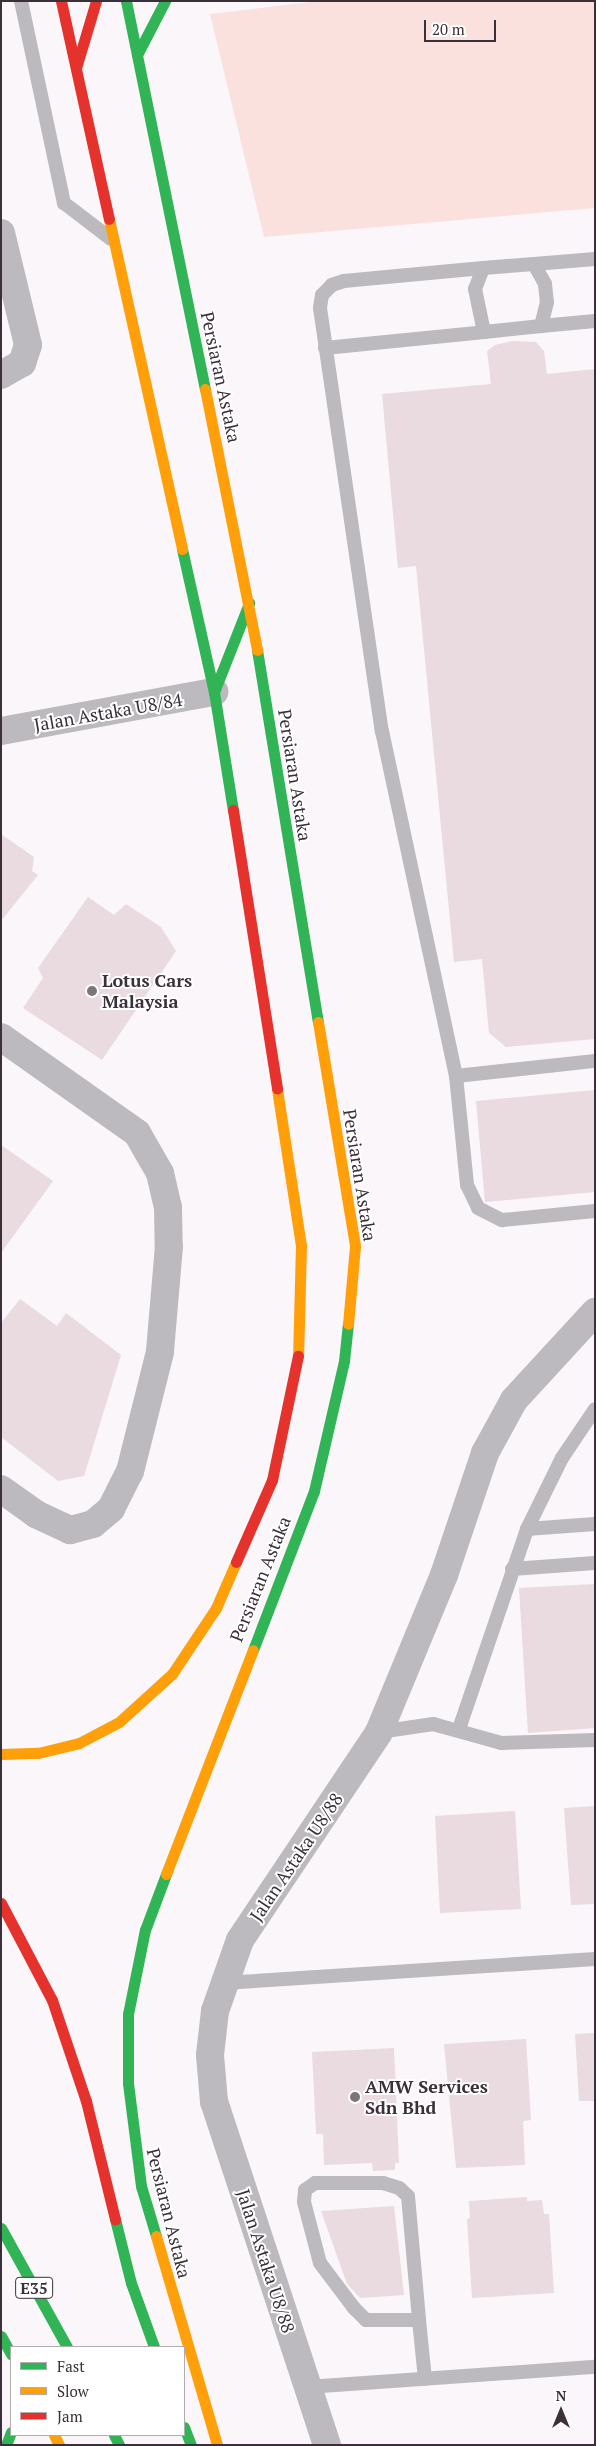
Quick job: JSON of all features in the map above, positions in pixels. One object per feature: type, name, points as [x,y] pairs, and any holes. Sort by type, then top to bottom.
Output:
[{"type":"main road","name":"Persiaran Astaka","points":[[1,1754],[38,1753],[79,1742],[119,1722],[172,1674],[216,1608],[272,1480],[298,1364],[302,1245],[214,692],[74,74],[61,1]]},
{"type":"main road","points":[[74,74],[96,1]]},
{"type":"main road","name":"Persiaran Astaka","points":[[126,1],[250,603],[355,1246],[344,1361],[314,1491],[145,1930],[128,2014],[128,2083],[140,2186],[217,2445]]},
{"type":"main road","points":[[137,55],[149,26],[165,1]]},
{"type":"main road","points":[[214,692],[250,603]]},
{"type":"main road","points":[[1,1904],[52,2000],[86,2101],[131,2283],[154,2346]]},
{"type":"main road","name":"E35","points":[[1,2228],[66,2346]]},
{"type":"main road","points":[[1,2336],[10,2352]]},
{"type":"main road","points":[[185,2430],[191,2445]]},
{"type":"street","points":[[1,233],[26,329],[28,345],[12,369]]},
{"type":"street","name":"Jalan Astaka U8/84","points":[[1,731],[214,692]]},
{"type":"street","points":[[1,1037],[137,1133],[160,1173],[168,1207],[169,1246],[160,1352],[130,1471],[111,1509],[92,1524],[70,1530],[36,1514],[1,1489]]},
{"type":"street","name":"Jalan Astaka U8/88","points":[[327,2445],[214,2102],[210,2055],[215,2011],[240,1940],[379,1732],[444,1575],[485,1453],[514,1400],[595,1312]]},
{"type":"lane","points":[[21,1],[64,203],[112,240]]},
{"type":"lane","points":[[595,259],[483,268],[332,285],[322,295],[320,308],[382,731],[456,1076],[467,1185],[478,1208],[502,1220],[595,1211]]},
{"type":"lane","points":[[534,264],[545,284],[547,302],[541,326]]},
{"type":"lane","points":[[483,268],[474,289],[484,332]]},
{"type":"lane","points":[[325,348],[595,321]]},
{"type":"lane","points":[[456,1076],[595,1061]]},
{"type":"lane","points":[[459,1729],[527,1529],[562,1458],[595,1409]]},
{"type":"lane","points":[[527,1529],[595,1524]]},
{"type":"lane","points":[[512,1569],[595,1563]]},
{"type":"lane","points":[[379,1732],[433,1724],[459,1729],[501,1743],[595,1740]]},
{"type":"lane","points":[[224,1983],[595,1959]]},
{"type":"lane","points":[[419,2320],[366,2320],[354,2308],[320,2263],[304,2202],[305,2190],[315,2183],[383,2183],[399,2188],[408,2196],[419,2320],[424,2379]]},
{"type":"lane","points":[[307,2387],[595,2367]]},
{"type":"shaded area","points":[[319,1],[595,1],[595,208],[264,237],[210,14]]},
{"type":"building","points":[[512,341],[536,342],[544,351],[547,374],[595,369],[595,1039],[506,1047],[489,1033],[482,959],[454,962],[416,566],[398,568],[382,394],[491,384],[487,351],[495,345]]},
{"type":"building","points":[[1,834],[34,857],[32,871],[38,875],[1,921]]},
{"type":"building","name":"Lotus Cars Malaysia","points":[[88,897],[114,915],[126,904],[161,927],[176,951],[102,1060],[23,1008],[43,978],[38,968]]},
{"type":"building","points":[[595,1090],[595,1192],[485,1202],[476,1101]]},
{"type":"building","points":[[1,1145],[53,1181],[1,1253]]},
{"type":"building","points":[[20,1299],[57,1326],[66,1313],[121,1355],[84,1476],[58,1481],[1,1437],[1,1323]]},
{"type":"building","points":[[595,1584],[595,1728],[528,1733],[519,1588]]},
{"type":"building","points":[[595,1806],[595,1904],[571,1905],[564,1808]]},
{"type":"building","points":[[515,1811],[521,1909],[440,1913],[435,1816]]},
{"type":"building","points":[[595,2033],[595,2101],[579,2101],[575,2034]]},
{"type":"building","points":[[526,2039],[531,2120],[523,2121],[525,2165],[456,2168],[444,2044]]},
{"type":"building","name":"AMW Services Sdn Bhd","points":[[394,2048],[399,2163],[395,2163],[395,2170],[373,2171],[372,2163],[324,2165],[323,2134],[316,2134],[312,2052]]},
{"type":"building","points":[[527,2197],[527,2201],[542,2200],[544,2214],[549,2214],[554,2293],[472,2298],[467,2219],[470,2218],[469,2201]]},
{"type":"building","points":[[394,2206],[404,2295],[360,2298],[347,2284],[321,2211]]},
{"type":"traffic: fast","points":[[126,1],[205,389]]},
{"type":"traffic: fast","points":[[137,55],[165,1]]},
{"type":"traffic: fast","points":[[182,549],[214,692],[233,810]]},
{"type":"traffic: fast","points":[[214,692],[249,603]]},
{"type":"traffic: fast","points":[[257,650],[318,1022]]},
{"type":"traffic: fast","points":[[253,1650],[314,1491],[344,1361],[348,1324]]},
{"type":"traffic: fast","points":[[156,2236],[141,2186],[128,2083],[128,2014],[145,1930],[166,1874]]},
{"type":"traffic: fast","points":[[115,2219],[131,2283],[154,2346]]},
{"type":"traffic: fast","points":[[1,2228],[66,2346]]},
{"type":"traffic: fast","points":[[1,2336],[10,2352]]},
{"type":"traffic: fast","points":[[185,2430],[191,2445]]},
{"type":"traffic: fast","points":[[6,2445],[10,2435]]},
{"type":"traffic: fast","points":[[114,2436],[119,2445]]},
{"type":"traffic: slow","points":[[109,219],[182,549]]},
{"type":"traffic: slow","points":[[205,389],[257,650]]},
{"type":"traffic: slow","points":[[318,1022],[355,1246],[348,1324]]},
{"type":"traffic: slow","points":[[277,1089],[301,1245],[298,1356]]},
{"type":"traffic: slow","points":[[1,1754],[38,1753],[79,1743],[119,1722],[172,1674],[216,1608],[236,1562]]},
{"type":"traffic: slow","points":[[166,1874],[253,1650]]},
{"type":"traffic: slow","points":[[156,2236],[217,2445]]},
{"type":"traffic: slow","points":[[54,2436],[59,2445]]},
{"type":"traffic: jam","points":[[61,1],[109,219]]},
{"type":"traffic: jam","points":[[76,68],[96,1]]},
{"type":"traffic: jam","points":[[233,810],[277,1089]]},
{"type":"traffic: jam","points":[[236,1562],[272,1480],[298,1356]]},
{"type":"traffic: jam","points":[[1,1903],[52,2000],[86,2101],[115,2219]]},
{"type":"place","name":"Lotus Cars Malaysia","points":[[92,991]]},
{"type":"place","name":"AMW Services Sdn Bhd","points":[[355,2097]]}]
